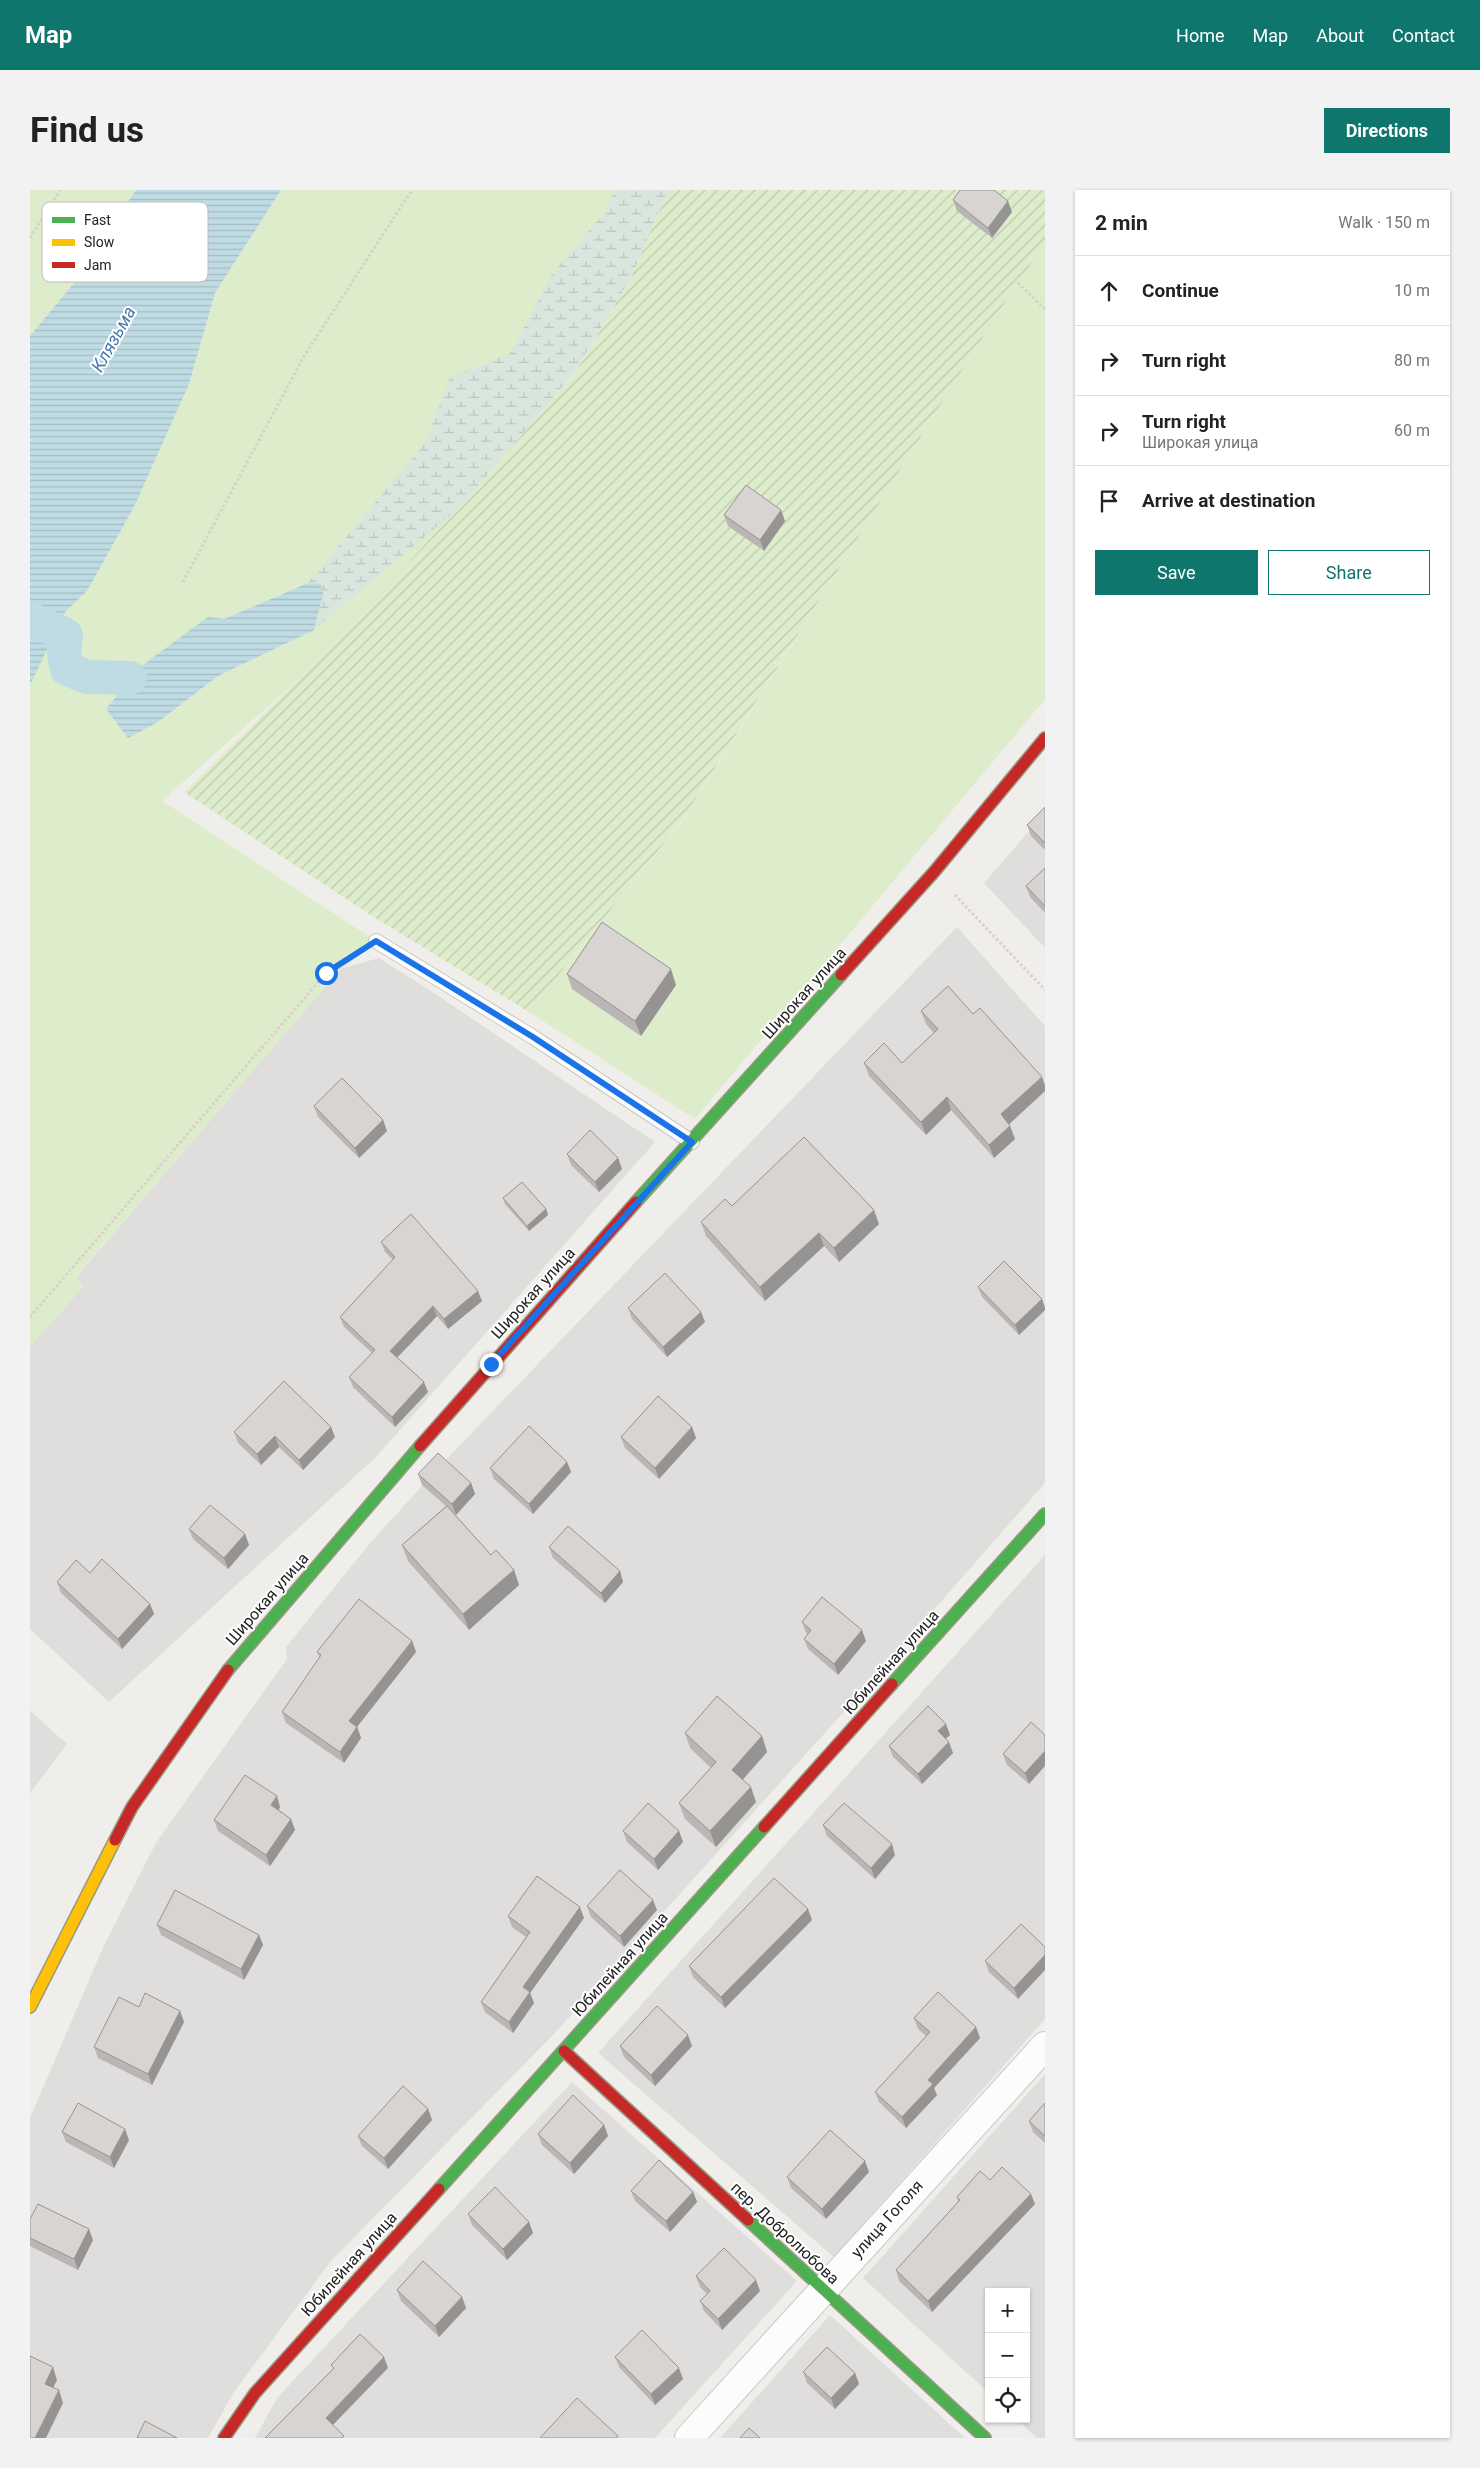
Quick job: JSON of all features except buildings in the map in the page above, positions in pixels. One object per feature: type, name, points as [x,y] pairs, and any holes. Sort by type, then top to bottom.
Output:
[{"type":"street","name":"Широкая улица","points":[[30,2007],[132,1807],[232,1664],[491,1364],[934,872],[1045,738]]},
{"type":"street","name":"Юбилейная улица","points":[[224,2438],[255,2393],[1045,1514]]},
{"type":"street","name":"улица Гоголя","points":[[689,2438],[1045,2046]]},
{"type":"street","name":"пер. Добролюбова","points":[[564,2051],[984,2438]]},
{"type":"lane","points":[[376,941],[533,1037],[692,1142]]},
{"type":"path","points":[[52,202],[60,190]]},
{"type":"path","points":[[183,582],[304,356],[412,190]]},
{"type":"path","points":[[30,238],[42,219]]},
{"type":"path","points":[[1018,283],[1045,309]]},
{"type":"path","points":[[934,872],[1045,990]]},
{"type":"path","points":[[30,1317],[326,973],[376,941]]},
{"type":"shaded area","points":[[1045,813],[1045,948],[984,883]]},
{"type":"shaded area","points":[[957,927],[1045,1026],[1045,1483],[859,1695],[553,2035],[330,2262],[234,2392],[208,2438],[30,2438],[30,2118],[104,1945],[156,1843],[287,1659],[286,1647],[371,1542],[442,1464]]},
{"type":"shaded area","points":[[379,958],[655,1142],[376,1457],[109,1702],[30,1629],[30,1346],[83,1287],[76,1277],[340,969]]},
{"type":"shaded area","points":[[1045,1555],[1045,2019],[834,2257],[598,2053]]},
{"type":"shaded area","points":[[30,1711],[67,1744],[30,1793]]},
{"type":"shaded area","points":[[1045,2074],[1045,2438],[1037,2438],[1021,2423],[1030,2423],[1030,2288],[985,2288],[985,2389],[863,2278]]},
{"type":"shaded area","points":[[572,2082],[797,2281],[655,2438],[255,2438],[277,2398]]},
{"type":"shaded area","points":[[830,2315],[965,2438],[720,2438]]},
{"type":"green space","points":[[30,190],[136,190],[128,202],[42,202],[42,282],[75,282],[30,336]]},
{"type":"green space","points":[[281,190],[668,190],[575,372],[459,508],[301,677],[162,801],[376,941],[340,970],[76,1276],[83,1287],[30,1346],[30,685],[65,612],[87,591],[134,507],[189,384],[215,293]],"holes":[[[308,583],[321,584],[313,630],[218,676],[158,722],[106,709],[119,693],[224,619]]]},
{"type":"green space","points":[[614,190],[668,190],[632,276],[575,372],[459,508],[314,630],[323,594],[321,584],[308,583],[425,443],[450,377],[511,353],[551,275],[606,211]]},
{"type":"green space","points":[[668,190],[1045,190],[1045,243],[997,314],[684,818],[529,1012],[372,916],[184,792],[301,677],[459,508],[575,373],[632,276]]},
{"type":"green space","points":[[1045,243],[1045,699],[695,1119],[529,1012],[685,818],[997,314]]},
{"type":"water","name":"Клязьма","points":[[136,190],[281,190],[215,293],[189,384],[134,507],[87,591],[65,612],[30,685],[30,336],[75,282],[208,282],[208,202],[128,202]]},
{"type":"water","points":[[308,583],[321,584],[323,594],[314,630],[218,676],[158,722],[128,738],[106,709],[140,667],[208,617],[224,619]]},
{"type":"waterway","points":[[30,619],[66,635],[64,653],[67,669],[87,677],[130,678]]},
{"type":"traffic: fast","points":[[636,1202],[841,975]]},
{"type":"traffic: fast","points":[[228,1670],[420,1446]]},
{"type":"traffic: fast","points":[[892,1684],[1045,1514]]},
{"type":"traffic: fast","points":[[439,2189],[764,1827]]},
{"type":"traffic: fast","points":[[748,2220],[985,2438]]},
{"type":"traffic: slow","points":[[30,2007],[115,1840]]},
{"type":"traffic: jam","points":[[841,975],[934,872],[1045,738]]},
{"type":"traffic: jam","points":[[420,1446],[636,1202]]},
{"type":"traffic: jam","points":[[115,1840],[132,1807],[228,1670]]},
{"type":"traffic: jam","points":[[764,1827],[892,1684]]},
{"type":"traffic: jam","points":[[564,2051],[748,2220]]},
{"type":"traffic: jam","points":[[224,2438],[255,2393],[439,2189]]},
{"type":"route","points":[[326,973],[376,941],[533,1037],[692,1142],[491,1364]]}]
